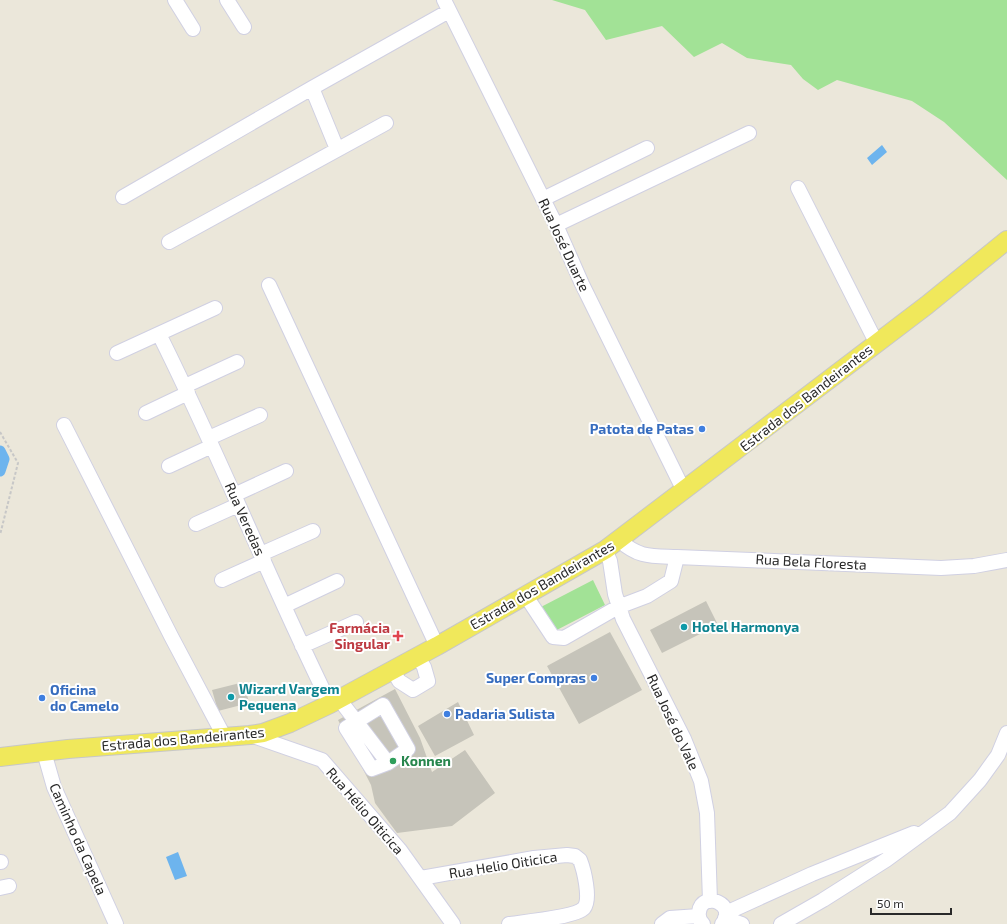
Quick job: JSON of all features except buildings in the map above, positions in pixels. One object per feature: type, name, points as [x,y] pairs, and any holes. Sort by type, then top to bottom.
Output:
[{"type":"main road","name":"Estrada dos Bandeirantes","points":[[0,757],[44,752],[225,738],[263,733],[290,723],[335,701],[438,646],[612,545],[877,344],[1007,240]]},
{"type":"street","points":[[175,0],[193,29]]},
{"type":"street","points":[[227,0],[244,27]]},
{"type":"street","points":[[123,197],[312,88],[446,6]]},
{"type":"street","name":"Rua José Duarte","points":[[446,6],[556,225],[582,284],[684,491]]},
{"type":"street","points":[[312,88],[337,149]]},
{"type":"street","points":[[169,242],[386,123]]},
{"type":"street","points":[[556,225],[749,133]]},
{"type":"street","points":[[543,199],[647,148]]},
{"type":"street","points":[[798,188],[877,344]]},
{"type":"street","points":[[268,285],[438,646]]},
{"type":"street","points":[[117,354],[214,308]]},
{"type":"street","name":"Rua Veredas","points":[[159,334],[187,389],[302,646],[335,701],[356,720]]},
{"type":"street","points":[[146,413],[236,362]]},
{"type":"street","points":[[169,466],[260,415]]},
{"type":"street","points":[[64,425],[171,636],[225,738]]},
{"type":"street","points":[[196,524],[286,471]]},
{"type":"street","points":[[222,580],[313,531]]},
{"type":"street","name":"Rua Bela Floresta","points":[[612,545],[638,553],[677,557],[806,561],[941,568],[974,566],[1007,560]]},
{"type":"street","name":"Rua José do Vale","points":[[612,545],[612,572],[618,607],[684,739],[701,781],[707,813],[710,901]]},
{"type":"street","points":[[526,596],[554,637],[564,638],[618,607],[647,596],[671,580],[677,557]]},
{"type":"street","points":[[284,606],[337,581]]},
{"type":"street","points":[[302,646],[356,622]]},
{"type":"street","points":[[393,670],[399,681],[413,690],[428,681],[424,667],[418,657]]},
{"type":"street","points":[[383,705],[408,749],[388,763],[372,769],[346,728],[356,720],[383,705]]},
{"type":"street","points":[[781,924],[862,876],[938,822],[962,802],[1002,755],[1007,733]]},
{"type":"street","name":"Rua Hélio Oiticica","points":[[250,735],[322,760],[400,850],[453,924]]},
{"type":"street","name":"Caminho da Capela","points":[[44,752],[54,787],[116,924]]},
{"type":"street","points":[[724,919],[812,874],[938,822]]},
{"type":"street","name":"Rua Helio Oiticica","points":[[420,878],[534,858],[567,855],[575,856],[580,860],[587,896],[587,904],[580,911],[569,915],[509,924]]},
{"type":"street","points":[[662,924],[670,918],[701,920],[702,905],[710,901],[719,902],[725,909],[724,919]]},
{"type":"street","points":[[724,919],[742,924]]},
{"type":"path","points":[[0,432],[18,463],[0,535]]},
{"type":"green space","points":[[552,0],[1007,0],[1007,180],[944,122],[912,101],[837,80],[818,90],[803,79],[791,65],[747,58],[722,43],[694,57],[662,26],[606,40],[585,10]]},
{"type":"green space","points":[[593,580],[605,605],[551,633],[539,608]]},
{"type":"water","points":[[882,145],[887,152],[872,165],[867,158]]},
{"type":"water","points":[[178,852],[187,876],[175,880],[166,857]]},
{"type":"waterway","points":[[0,451],[4,459],[0,471]]},
{"type":"place","name":"Patota de Patas","points":[[702,429]]},
{"type":"place","name":"Hotel Harmonya","points":[[684,627]]},
{"type":"place","name":"Farmácia Singular","points":[[398,636]]},
{"type":"place","name":"Super Compras","points":[[594,678]]},
{"type":"place","name":"Wizard Vargem Pequena","points":[[231,697]]},
{"type":"place","name":"Oficina do Camelo","points":[[42,698]]},
{"type":"place","name":"Padaria Sulista","points":[[447,714]]},
{"type":"place","name":"Konnen","points":[[393,761]]}]
